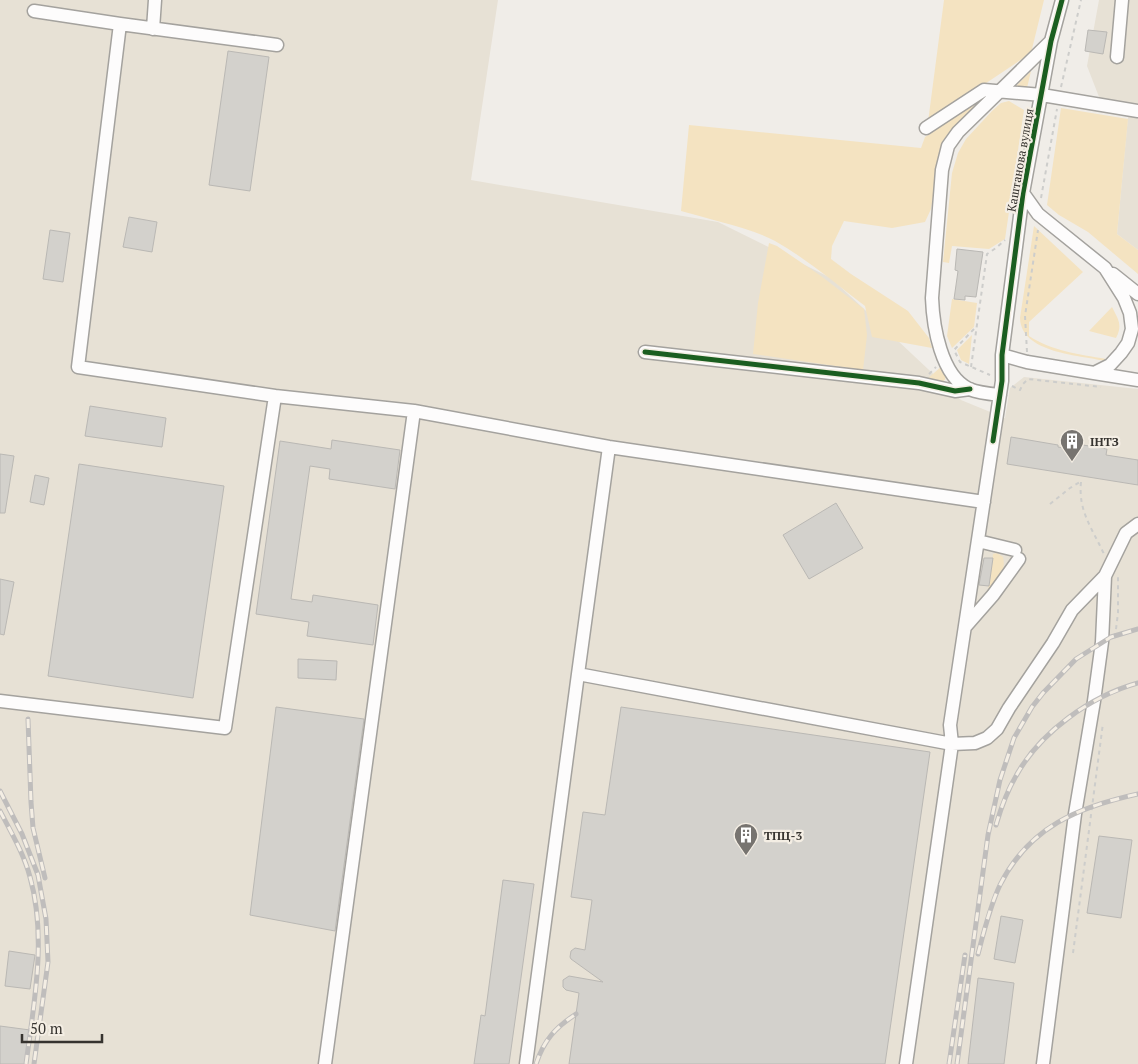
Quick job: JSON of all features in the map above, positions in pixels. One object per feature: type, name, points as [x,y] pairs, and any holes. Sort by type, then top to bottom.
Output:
[{"type":"street","points":[[153,29],[155,0]]},
{"type":"street","name":"Каштанова вулиця","points":[[906,1064],[952,744],[950,725],[1002,381],[1002,355],[1023,193],[1051,41],[1062,0]]},
{"type":"street","points":[[1117,58],[1122,0]]},
{"type":"street","points":[[34,11],[277,45]]},
{"type":"street","points":[[120,24],[78,367],[275,396],[414,411],[609,447],[984,502]]},
{"type":"street","points":[[970,390],[951,372],[938,342],[932,317],[942,170],[948,146],[958,132],[1051,41]]},
{"type":"street","points":[[926,128],[984,90],[1042,95],[1138,112]]},
{"type":"street","name":"Каштанова вулиця","points":[[1023,193],[1038,214],[1138,294]]},
{"type":"street","name":"Каштанова вулиця","points":[[1094,373],[1110,365],[1121,354],[1128,343],[1132,329],[1130,312],[1124,298],[1105,268]]},
{"type":"street","points":[[646,352],[918,383],[955,391],[970,390],[1000,395]]},
{"type":"street","points":[[1002,355],[1027,362],[1138,380]]},
{"type":"street","points":[[0,701],[225,728],[275,396]]},
{"type":"street","points":[[325,1064],[414,411]]},
{"type":"street","points":[[526,1064],[609,447]]},
{"type":"street","points":[[578,674],[952,744],[976,744],[987,738],[997,729],[1072,610],[1108,571],[1126,533],[1138,524]]},
{"type":"street","points":[[965,627],[993,595],[1017,555],[978,541]]},
{"type":"street","points":[[1043,1064],[1075,814],[1102,642],[1108,571]]},
{"type":"path","points":[[1027,362],[1025,316],[1038,234],[1038,214],[1058,98],[1082,0]]},
{"type":"path","points":[[971,367],[986,254],[996,248],[1008,236]]},
{"type":"path","points":[[975,329],[954,350],[960,362],[994,377]]},
{"type":"path","points":[[1020,390],[1028,379],[1102,387]]},
{"type":"path","points":[[1050,504],[1081,482],[1082,509],[1108,571],[1119,579],[1115,636]]},
{"type":"path","points":[[1073,953],[1103,720]]},
{"type":"shaded area","points":[[0,0],[498,0],[471,180],[718,222],[831,278],[961,400],[1005,418],[1010,388],[1024,377],[1138,389],[1138,1064],[0,1064]]},
{"type":"shaded area","points":[[944,0],[1044,0],[1031,53],[928,122]]},
{"type":"shaded area","points":[[1099,0],[1138,0],[1138,250],[1117,234],[1128,117],[1101,102],[1087,66]]},
{"type":"shaded area","points":[[1031,71],[1027,88],[1015,87]]},
{"type":"shaded area","points":[[1009,101],[1024,110],[1005,239],[989,249],[952,246],[949,263],[943,262],[952,173],[958,153],[966,139],[992,111],[1001,103]]},
{"type":"shaded area","points":[[978,102],[943,141],[931,209],[925,222],[892,228],[844,221],[832,246],[831,259],[908,311],[929,338],[932,348],[872,337],[865,306],[798,256],[765,236],[681,211],[689,125],[921,148],[925,137]]},
{"type":"shaded area","points":[[1061,108],[1128,119],[1117,234],[1138,250],[1138,274],[1088,232],[1059,215],[1047,205]]},
{"type":"shaded area","points":[[1034,226],[1083,272],[1029,322],[1029,336],[1056,349],[1106,359],[1105,361],[1053,350],[1030,339],[1023,330],[1020,318]]},
{"type":"shaded area","points":[[769,243],[777,246],[821,276],[864,309],[867,335],[863,370],[753,354],[758,303]]},
{"type":"shaded area","points":[[952,299],[977,303],[974,327],[952,348],[947,336]]},
{"type":"shaded area","points":[[1112,307],[1119,326],[1116,338],[1089,331]]},
{"type":"shaded area","points":[[972,335],[969,364],[961,360],[957,350]]},
{"type":"shaded area","points":[[943,365],[946,375],[945,380],[940,383],[925,381]]},
{"type":"shaded area","points":[[997,553],[1003,557],[1003,572],[996,585],[988,591],[993,554]]},
{"type":"building","points":[[1088,30],[1107,32],[1103,54],[1085,51]]},
{"type":"building","points":[[228,51],[269,57],[250,191],[209,185]]},
{"type":"building","points":[[129,217],[157,222],[152,252],[123,247]]},
{"type":"building","points":[[50,230],[70,233],[63,282],[43,279]]},
{"type":"building","points":[[957,249],[983,252],[976,297],[965,296],[965,300],[954,299],[958,271],[955,270]]},
{"type":"building","points":[[90,406],[166,418],[162,447],[85,436]]},
{"type":"building","name":"ІНТЗ","points":[[1011,437],[1076,450],[1077,444],[1107,449],[1106,455],[1138,460],[1138,485],[1007,464]]},
{"type":"building","points":[[332,440],[400,450],[395,489],[329,479],[330,469],[310,466],[291,599],[312,602],[313,595],[378,605],[373,645],[307,636],[309,622],[256,614],[280,441],[331,449]]},
{"type":"building","points":[[0,454],[14,456],[5,513],[0,513]]},
{"type":"building","points":[[79,464],[224,486],[193,698],[48,676]]},
{"type":"building","points":[[35,475],[49,478],[44,505],[30,502]]},
{"type":"building","points":[[836,503],[863,548],[809,579],[783,535]]},
{"type":"building","points":[[984,558],[993,558],[989,586],[979,585]]},
{"type":"building","points":[[0,579],[14,582],[4,635],[0,634]]},
{"type":"building","points":[[298,659],[337,661],[336,680],[298,678]]},
{"type":"building","points":[[276,707],[364,719],[335,931],[250,915]]},
{"type":"building","name":"ТПЦ-3","points":[[621,707],[930,752],[885,1064],[569,1064],[579,993],[566,990],[563,987],[563,980],[569,976],[603,982],[570,957],[571,951],[575,948],[585,950],[592,900],[571,897],[583,812],[605,815]]},
{"type":"building","points":[[1099,836],[1132,840],[1121,918],[1087,913]]},
{"type":"building","points":[[503,880],[534,884],[509,1064],[474,1064],[481,1015],[485,1016]]},
{"type":"building","points":[[1001,916],[1023,920],[1015,963],[994,959]]},
{"type":"building","points":[[9,951],[35,955],[30,989],[5,986]]},
{"type":"building","points":[[978,978],[1014,983],[1004,1064],[968,1064]]},
{"type":"building","points":[[0,1026],[30,1030],[25,1064],[0,1064]]},
{"type":"railway","points":[[957,1064],[988,835],[1000,780],[1014,738],[1032,707],[1076,659],[1111,637],[1138,629]]},
{"type":"railway","points":[[996,825],[1004,800],[1013,782],[1026,760],[1039,745],[1068,718],[1085,707],[1102,697],[1138,683]]},
{"type":"railway","points":[[28,719],[33,828],[45,878]]},
{"type":"railway","points":[[0,791],[22,834],[38,875],[46,919],[48,962],[34,1064]]},
{"type":"railway","points":[[978,954],[996,893],[1012,865],[1025,848],[1057,823],[1076,813],[1116,799],[1138,794]]},
{"type":"railway","points":[[0,811],[17,843],[27,868],[35,900],[38,923],[35,994],[26,1064]]},
{"type":"railway","points":[[949,1064],[965,955]]},
{"type":"railway","points":[[536,1064],[551,1035],[576,1014]]},
{"type":"cycle path","points":[[993,441],[1002,381],[1002,355],[1023,193],[1051,41],[1062,0]]},
{"type":"cycle path","points":[[645,352],[919,383],[955,391],[970,389]]},
{"type":"place","name":"ІНТЗ","points":[[1072,462]]},
{"type":"place","name":"ТПЦ-3","points":[[746,856]]}]
